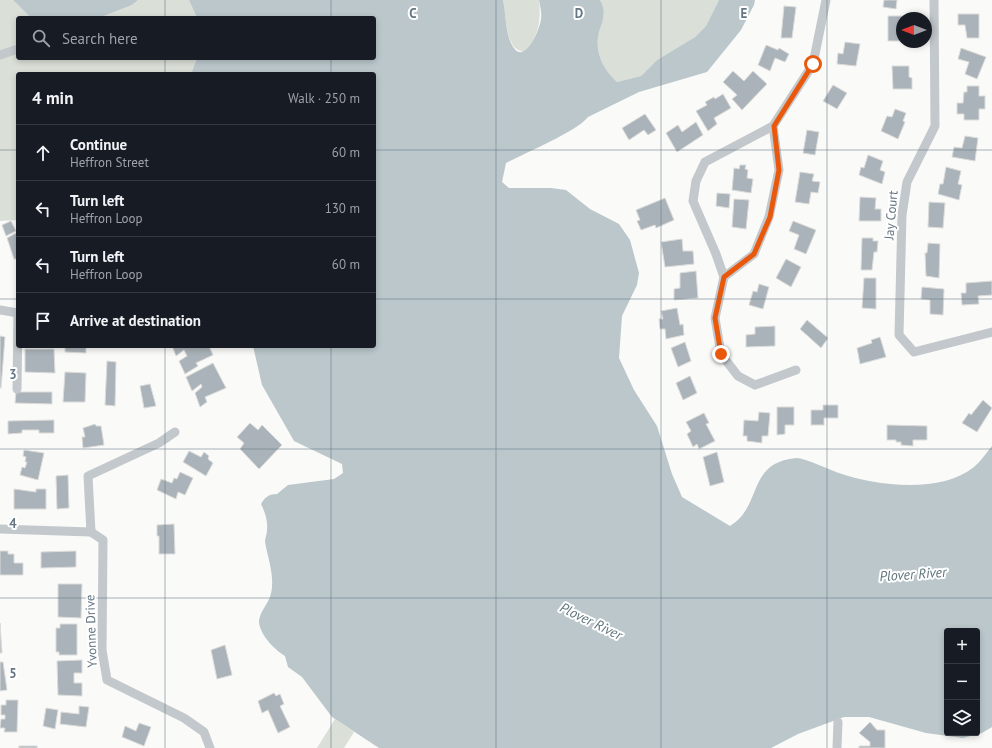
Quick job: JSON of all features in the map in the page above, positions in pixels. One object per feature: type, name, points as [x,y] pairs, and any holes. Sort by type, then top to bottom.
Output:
[{"type":"street","points":[[796,370],[755,385],[738,376],[721,354],[715,318],[724,277],[716,254],[693,202],[696,181],[705,162],[774,126],[813,64],[826,0]]},
{"type":"street","name":"Jay Court","points":[[934,0],[934,126],[907,182],[902,216],[898,335],[914,352],[992,332]]},
{"type":"street","points":[[0,55],[16,50]]},
{"type":"street","points":[[724,277],[754,254],[770,217],[779,170],[774,126]]},
{"type":"street","points":[[0,310],[16,313]]},
{"type":"street","points":[[17,388],[18,348]]},
{"type":"street","points":[[0,529],[91,532],[88,476],[160,443],[175,432]]},
{"type":"street","name":"Yvonne Drive","points":[[91,532],[103,540],[102,650],[107,680],[184,718],[204,732],[210,748]]},
{"type":"street","points":[[837,748],[838,722]]},
{"type":"shaded area","points":[[0,0],[13,0],[29,16],[16,16],[16,60],[196,60],[192,72],[16,72],[16,220],[0,221]]},
{"type":"shaded area","points":[[138,0],[189,0],[196,16],[104,16],[132,5]]},
{"type":"shaded area","points":[[503,0],[539,0],[540,15],[537,32],[527,51],[520,51],[514,47],[511,41],[506,24]]},
{"type":"shaded area","points":[[600,0],[719,0],[706,26],[695,37],[657,60],[641,76],[617,82],[604,66],[599,53],[598,39],[604,12]]},
{"type":"shaded area","points":[[335,719],[354,732],[344,748],[317,748]]},
{"type":"water","points":[[13,0],[138,0],[132,5],[104,16],[29,16]]},
{"type":"water","name":"Plover River","points":[[189,0],[503,0],[510,40],[517,51],[521,52],[526,50],[531,44],[538,31],[541,19],[539,0],[600,0],[604,12],[598,39],[599,53],[604,66],[617,82],[641,76],[657,60],[695,37],[706,26],[719,0],[755,0],[754,5],[741,30],[707,72],[639,92],[588,117],[582,123],[562,136],[506,163],[502,182],[509,188],[551,188],[566,190],[590,209],[619,224],[630,240],[639,273],[637,285],[622,316],[619,358],[634,390],[657,426],[672,474],[682,497],[730,526],[740,518],[747,508],[762,476],[769,468],[780,462],[799,458],[854,478],[889,484],[927,484],[960,476],[977,465],[992,446],[992,727],[980,734],[980,628],[944,628],[944,735],[926,733],[869,717],[844,717],[798,734],[771,748],[379,748],[332,717],[302,677],[288,667],[285,656],[269,642],[260,627],[259,619],[272,590],[271,569],[265,542],[267,520],[261,504],[268,496],[277,494],[288,485],[334,479],[343,473],[342,464],[294,441],[262,385],[253,348],[376,348],[376,72],[192,72],[196,60],[376,60],[376,16],[196,16]]},
{"type":"water","points":[[948,736],[971,736],[963,738]]},
{"type":"building","points":[[884,0],[897,0],[896,9],[883,7]]},
{"type":"building","points":[[784,6],[796,7],[792,38],[781,38]]},
{"type":"building","points":[[958,14],[979,14],[979,38],[967,38],[965,25],[958,25]]},
{"type":"building","points":[[888,16],[896,16],[896,41],[888,41]]},
{"type":"building","points":[[845,42],[860,44],[856,66],[837,64],[838,53],[843,54]]},
{"type":"building","points":[[766,45],[778,50],[779,48],[789,54],[785,62],[775,58],[770,71],[758,65]]},
{"type":"building","points":[[961,48],[986,57],[977,79],[965,74],[969,62],[958,59]]},
{"type":"building","points":[[892,66],[909,66],[909,77],[912,78],[912,89],[893,89]]},
{"type":"building","points":[[733,71],[744,81],[753,71],[767,84],[742,110],[732,99],[737,95],[723,82]]},
{"type":"building","points":[[833,85],[847,93],[837,109],[823,101]]},
{"type":"building","points":[[967,86],[979,86],[979,96],[985,96],[985,109],[979,109],[979,120],[964,120],[964,114],[957,114],[957,103],[963,103],[964,92],[967,92]]},
{"type":"building","points":[[723,94],[731,108],[714,118],[717,124],[708,131],[696,111],[707,105],[705,102],[714,97],[715,99]]},
{"type":"building","points":[[895,109],[906,113],[903,121],[905,122],[898,139],[881,131],[887,116],[892,117]]},
{"type":"building","points":[[645,114],[656,130],[648,135],[644,130],[629,140],[622,128]]},
{"type":"building","points":[[696,122],[703,135],[677,152],[666,133],[678,125],[682,132]]},
{"type":"building","points":[[807,130],[819,132],[815,155],[803,153]]},
{"type":"building","points":[[965,136],[978,138],[975,161],[952,157],[954,147],[962,148]]},
{"type":"building","points":[[868,155],[883,161],[880,170],[885,172],[882,184],[859,175],[861,167],[864,168]]},
{"type":"building","points":[[740,165],[746,165],[745,169],[748,170],[747,178],[753,179],[751,193],[732,190],[734,168],[739,169]]},
{"type":"building","points":[[946,167],[961,171],[958,184],[962,185],[959,200],[938,194],[940,184],[943,184]]},
{"type":"building","points":[[800,172],[814,174],[812,181],[820,182],[818,193],[811,192],[809,204],[795,202]]},
{"type":"building","points":[[717,193],[730,194],[729,208],[716,206]]},
{"type":"building","points":[[860,197],[876,198],[875,209],[881,209],[881,221],[859,221]]},
{"type":"building","points":[[665,198],[674,220],[656,228],[655,225],[641,230],[637,221],[640,220],[636,210]]},
{"type":"building","points":[[734,199],[749,200],[746,229],[732,227]]},
{"type":"building","points":[[929,202],[945,203],[943,228],[928,227]]},
{"type":"building","points":[[11,221],[16,231],[6,236],[2,225]]},
{"type":"building","points":[[793,221],[816,230],[806,254],[794,249],[799,235],[789,231]]},
{"type":"building","points":[[16,233],[16,259],[14,259],[7,238]]},
{"type":"building","points":[[862,238],[873,238],[873,241],[878,241],[877,252],[874,252],[872,270],[861,270]]},
{"type":"building","points":[[682,239],[683,251],[693,251],[694,264],[665,267],[661,242]]},
{"type":"building","points":[[928,243],[940,244],[939,278],[926,276],[925,253],[927,253]]},
{"type":"building","points":[[786,259],[801,267],[791,287],[776,278]]},
{"type":"building","points":[[696,271],[698,298],[674,300],[674,289],[680,288],[680,273]]},
{"type":"building","points":[[864,278],[876,278],[876,309],[862,308]]},
{"type":"building","points":[[992,281],[992,295],[978,296],[979,304],[962,305],[961,293],[966,293],[966,283]]},
{"type":"building","points":[[759,284],[769,287],[763,309],[749,305],[753,291],[757,292]]},
{"type":"building","points":[[922,287],[944,289],[943,315],[930,314],[930,300],[921,299]]},
{"type":"building","points":[[677,308],[680,325],[683,324],[684,335],[666,339],[665,329],[660,329],[659,319],[663,319],[661,311]]},
{"type":"building","points":[[807,320],[828,338],[821,348],[800,329]]},
{"type":"building","points":[[775,326],[775,346],[746,347],[746,335],[755,334],[755,327]]},
{"type":"building","points":[[0,336],[5,337],[1,388],[0,388]]},
{"type":"building","points":[[880,337],[886,357],[860,364],[857,348],[872,343],[871,340]]},
{"type":"building","points":[[685,342],[691,361],[678,367],[671,348]]},
{"type":"building","points":[[65,348],[86,348],[86,353],[65,352]]},
{"type":"building","points":[[173,348],[210,348],[213,355],[196,363],[198,366],[185,374],[179,361],[187,356],[184,350],[176,356]]},
{"type":"building","points":[[25,349],[54,349],[55,373],[25,372]]},
{"type":"building","points":[[107,361],[116,362],[115,406],[105,405]]},
{"type":"building","points":[[213,363],[226,388],[205,397],[207,402],[200,407],[195,393],[202,387],[201,384],[192,391],[186,377]]},
{"type":"building","points":[[65,372],[86,373],[85,402],[63,402]]},
{"type":"building","points":[[690,376],[697,393],[683,400],[676,383]]},
{"type":"building","points":[[150,384],[156,406],[144,408],[140,386]]},
{"type":"building","points":[[16,392],[52,392],[52,404],[15,403]]},
{"type":"building","points":[[983,400],[992,408],[977,432],[962,423],[969,413],[971,415]]},
{"type":"building","points":[[823,405],[838,405],[838,418],[824,418],[824,425],[811,425],[811,410],[823,410]]},
{"type":"building","points":[[777,407],[794,407],[794,425],[785,425],[785,434],[777,435]]},
{"type":"building","points":[[759,412],[770,413],[768,436],[762,436],[762,443],[747,441],[747,436],[743,436],[744,420],[758,421]]},
{"type":"building","points":[[704,413],[709,423],[706,424],[715,441],[699,449],[697,444],[693,447],[687,434],[691,431],[686,422]]},
{"type":"building","points":[[54,420],[54,433],[39,433],[39,430],[22,430],[22,433],[8,434],[8,421]]},
{"type":"building","points":[[250,423],[258,430],[262,425],[282,445],[259,469],[240,449],[244,443],[237,437]]},
{"type":"building","points":[[95,424],[96,426],[101,426],[104,445],[83,448],[82,437],[85,437],[83,428]]},
{"type":"building","points":[[887,425],[927,426],[927,440],[913,440],[913,446],[901,445],[901,442],[896,442],[896,440],[887,440]]},
{"type":"building","points":[[24,450],[44,453],[38,480],[20,475],[22,467],[25,468],[27,462],[25,462],[26,457],[23,456]]},
{"type":"building","points":[[189,451],[201,457],[204,452],[209,456],[208,459],[213,463],[206,476],[183,462]]},
{"type":"building","points":[[717,452],[724,482],[710,486],[703,457]]},
{"type":"building","points":[[180,472],[193,478],[185,495],[178,492],[176,499],[157,490],[161,479],[172,483],[174,478],[177,479]]},
{"type":"building","points":[[68,475],[69,508],[57,509],[56,476]]},
{"type":"building","points":[[14,489],[36,492],[36,489],[46,489],[46,509],[14,509]]},
{"type":"building","points":[[174,524],[175,554],[159,554],[159,536],[157,536],[157,525]]},
{"type":"building","points":[[0,551],[8,551],[8,554],[14,554],[14,563],[23,563],[23,575],[0,575]]},
{"type":"building","points":[[76,551],[76,567],[41,568],[41,552]]},
{"type":"building","points":[[58,584],[82,584],[81,618],[58,617]]},
{"type":"building","points":[[0,623],[2,653],[0,653]]},
{"type":"building","points":[[60,624],[77,624],[77,655],[59,655],[59,652],[56,652],[56,628],[60,628]]},
{"type":"building","points":[[225,645],[232,675],[217,679],[211,650]]},
{"type":"building","points":[[82,660],[82,673],[74,673],[74,683],[82,683],[82,696],[58,695],[57,661]]},
{"type":"building","points":[[0,662],[3,662],[7,690],[0,691]]},
{"type":"building","points":[[274,693],[276,696],[280,694],[284,704],[280,706],[290,727],[278,733],[268,710],[262,713],[258,701]]},
{"type":"building","points":[[6,700],[18,700],[17,732],[4,732],[5,728],[0,728],[1,719],[5,719],[5,715],[1,715],[1,705],[6,705]]},
{"type":"building","points":[[79,706],[89,707],[86,727],[60,724],[61,712],[79,714]]},
{"type":"building","points":[[46,708],[58,710],[55,729],[43,726]]},
{"type":"building","points":[[870,722],[877,730],[885,730],[885,748],[859,748],[859,746],[870,746],[870,742],[859,733]]},
{"type":"building","points":[[139,723],[151,727],[144,746],[122,737],[125,726],[136,731]]},
{"type":"building","points":[[19,746],[37,746],[37,748],[19,748]]},
{"type":"route","points":[[721,354],[715,318],[724,277],[754,254],[770,217],[779,170],[774,126],[813,64]]}]
